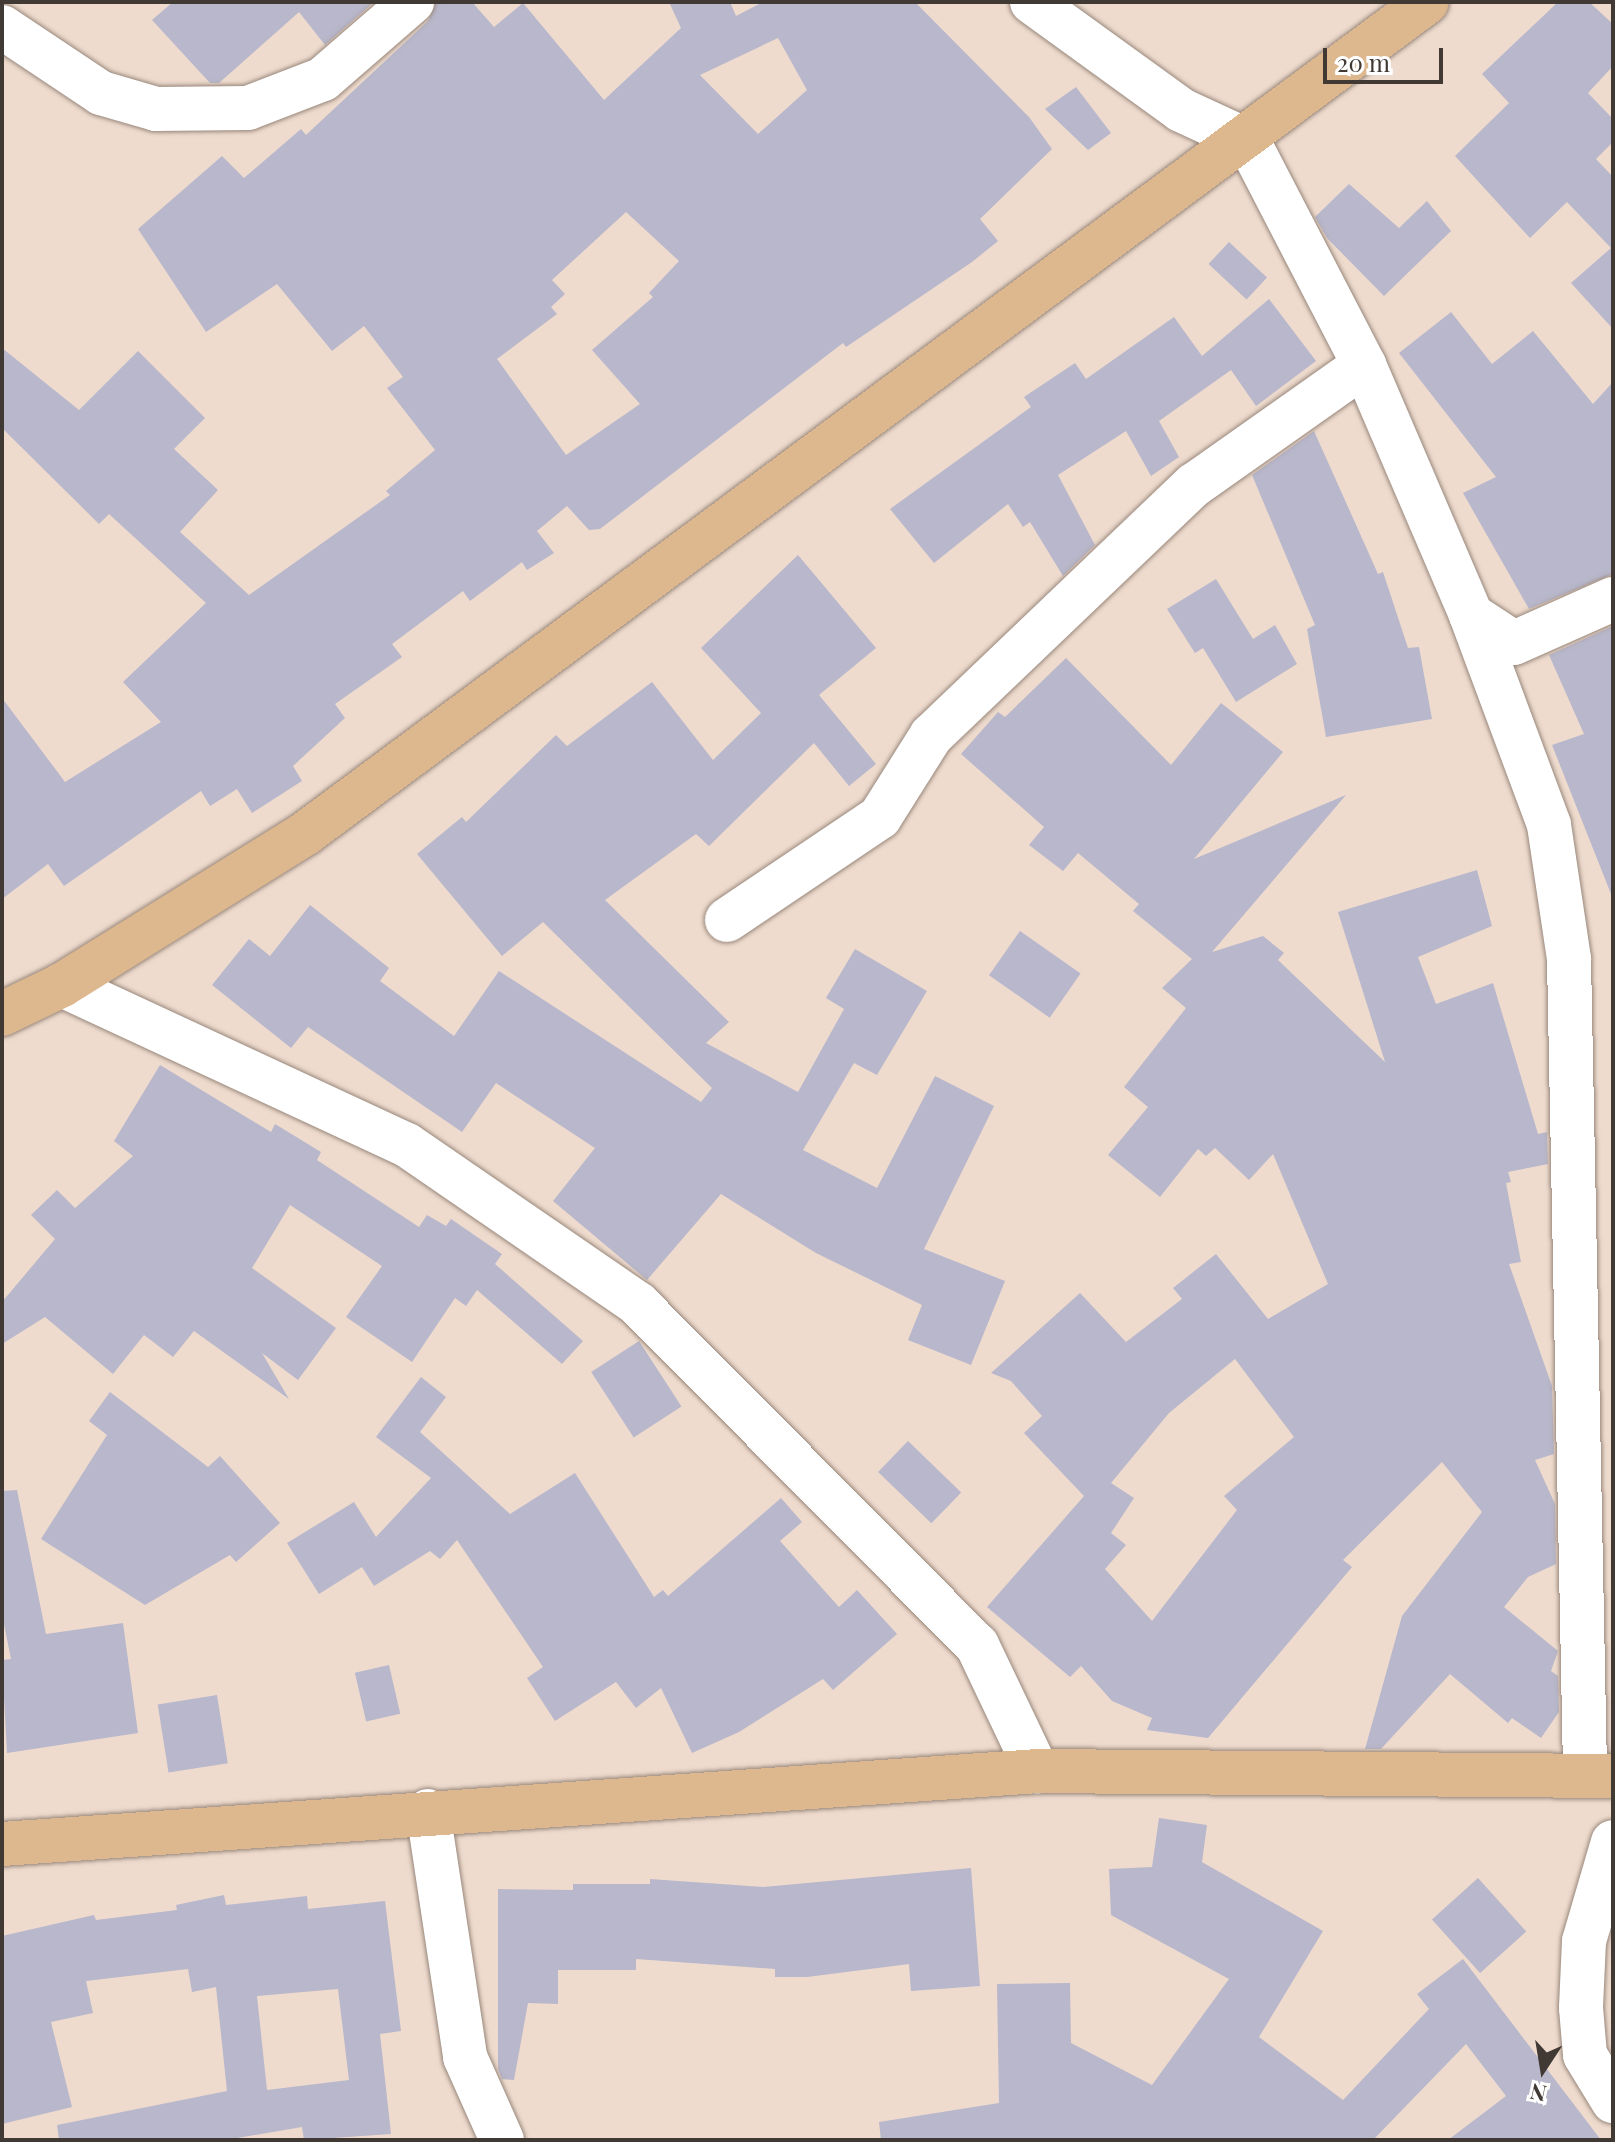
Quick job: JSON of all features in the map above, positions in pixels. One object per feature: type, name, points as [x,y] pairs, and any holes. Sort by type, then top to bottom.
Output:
[{"type":"main road","points":[[2,1014],[62,985],[306,833],[1248,141],[1427,2]]},
{"type":"main road","points":[[2,1844],[428,1811],[1037,1771],[1599,1774]]},
{"type":"street","points":[[2,27],[101,93],[156,109],[248,108],[323,79],[412,2]]},
{"type":"street","points":[[1032,2],[1170,103],[1248,141],[1364,365],[1471,615],[1549,825],[1569,959],[1599,1774]]},
{"type":"street","points":[[727,920],[880,817],[931,736],[1182,496],[1364,365]]},
{"type":"street","points":[[1471,615],[1514,643],[1613,599]]},
{"type":"street","points":[[62,985],[407,1145],[638,1304],[977,1645],[1037,1771]]},
{"type":"street","points":[[428,1811],[465,2057],[502,2140]]},
{"type":"street","points":[[1613,1842],[1584,1941],[1581,2008],[1585,2055],[1613,2101]]},
{"type":"building","points":[[173,2],[374,2],[325,45],[299,12],[219,83],[210,83],[152,20]]},
{"type":"building","points":[[436,2],[472,2],[494,27],[523,3],[604,100],[681,28],[669,2],[730,2],[736,16],[763,2],[915,2],[1029,117],[1052,149],[980,219],[998,241],[972,262],[846,347],[843,343],[600,529],[589,530],[567,506],[537,531],[554,553],[527,570],[522,562],[470,601],[463,591],[392,644],[402,657],[335,704],[345,718],[293,766],[302,781],[252,813],[237,789],[210,806],[201,791],[64,886],[48,864],[2,899],[2,698],[65,782],[161,722],[123,682],[206,603],[109,514],[99,524],[2,428],[2,348],[79,410],[138,351],[205,418],[174,449],[218,490],[180,532],[249,595],[390,495],[386,491],[435,450],[387,388],[403,377],[364,326],[332,351],[277,284],[206,332],[138,229],[222,156],[244,178],[301,129],[306,135],[428,21]],"holes":[[[778,38],[807,90],[758,134],[700,75]],[[626,212],[679,261],[649,293],[653,297],[592,350],[640,404],[566,455],[497,359],[557,314],[551,307],[565,294],[552,280]]]},
{"type":"building","points":[[1558,2],[1589,2],[1613,24],[1613,66],[1588,93],[1613,119],[1613,142],[1596,159],[1613,177],[1613,329],[1571,283],[1611,248],[1567,202],[1530,238],[1455,156],[1509,103],[1482,74]]},
{"type":"building","points":[[1076,87],[1111,133],[1088,150],[1045,109]]},
{"type":"building","points":[[1349,184],[1399,228],[1427,201],[1451,231],[1384,296],[1327,238],[1315,217]]},
{"type":"building","points":[[1229,242],[1267,277],[1247,299],[1209,264]]},
{"type":"building","points":[[1269,299],[1316,361],[1256,406],[1231,370],[1159,421],[1179,457],[1151,476],[1126,431],[1058,475],[1095,545],[1063,576],[1030,522],[1023,527],[1008,504],[934,563],[890,509],[1031,407],[1024,397],[1075,363],[1086,379],[1174,317],[1202,356]]},
{"type":"building","points":[[1451,312],[1492,364],[1533,331],[1593,404],[1613,382],[1613,574],[1529,609],[1463,493],[1496,477],[1399,353]]},
{"type":"building","points":[[1314,431],[1378,574],[1383,572],[1408,648],[1419,647],[1432,719],[1326,737],[1307,629],[1315,625],[1252,475]]},
{"type":"building","points":[[798,555],[876,648],[819,695],[876,764],[849,786],[814,743],[709,846],[696,834],[605,900],[729,1022],[706,1043],[798,1092],[844,1009],[826,998],[855,949],[927,991],[877,1075],[854,1063],[803,1150],[877,1188],[935,1076],[994,1106],[924,1249],[1005,1281],[971,1365],[908,1340],[922,1305],[816,1253],[721,1194],[647,1280],[553,1201],[595,1148],[496,1083],[462,1132],[308,1027],[291,1048],[212,985],[249,939],[270,956],[310,905],[389,968],[380,981],[454,1036],[499,971],[701,1102],[712,1088],[543,922],[502,956],[417,854],[462,817],[466,822],[556,735],[567,746],[652,682],[713,760],[761,713],[701,648]]},
{"type":"building","points":[[1216,579],[1253,639],[1275,625],[1297,664],[1236,702],[1203,648],[1195,653],[1167,609]]},
{"type":"building","points":[[1613,626],[1613,899],[1552,745],[1584,734],[1549,655]]},
{"type":"building","points":[[1066,658],[1171,765],[1221,703],[1283,752],[1194,859],[1346,795],[1212,952],[1263,936],[1284,953],[1278,960],[1385,1062],[1338,912],[1477,870],[1492,926],[1418,957],[1436,1004],[1493,983],[1538,1134],[1547,1132],[1548,1164],[1508,1172],[1511,1182],[1506,1183],[1521,1262],[1509,1264],[1552,1386],[1554,1454],[1535,1460],[1555,1504],[1556,1564],[1528,1577],[1504,1607],[1558,1651],[1551,1671],[1558,1676],[1559,1712],[1541,1738],[1512,1718],[1508,1723],[1450,1674],[1381,1749],[1365,1749],[1402,1616],[1482,1512],[1442,1462],[1343,1560],[1352,1567],[1208,1738],[1147,1730],[1152,1718],[1112,1701],[1081,1666],[1070,1677],[987,1607],[1084,1496],[1024,1433],[1042,1416],[1011,1381],[991,1373],[1080,1293],[1126,1342],[1182,1299],[1173,1288],[1216,1254],[1268,1319],[1328,1284],[1273,1154],[1249,1180],[1215,1148],[1206,1156],[1198,1149],[1160,1197],[1108,1155],[1148,1107],[1124,1087],[1186,1008],[1162,988],[1192,959],[1133,911],[1139,904],[1078,853],[1063,871],[1029,845],[1044,827],[961,754],[998,712],[1005,717]],"holes":[[[1235,1359],[1294,1437],[1224,1496],[1237,1510],[1152,1621],[1105,1569],[1126,1545],[1111,1533],[1134,1498],[1111,1483],[1169,1413]]]},
{"type":"building","points":[[1020,931],[1081,973],[1050,1018],[989,975]]},
{"type":"building","points":[[160,1065],[271,1132],[275,1124],[321,1152],[317,1160],[419,1227],[427,1215],[446,1226],[451,1219],[502,1254],[495,1264],[583,1341],[562,1364],[477,1290],[466,1306],[455,1298],[412,1362],[346,1317],[382,1266],[290,1205],[252,1268],[336,1328],[298,1380],[262,1353],[289,1399],[194,1331],[173,1357],[144,1335],[113,1374],[45,1317],[2,1344],[2,1302],[55,1239],[31,1215],[57,1190],[75,1208],[133,1156],[114,1141]]},
{"type":"building","points":[[639,1341],[681,1406],[634,1437],[591,1372]]},
{"type":"building","points":[[421,1377],[446,1397],[420,1432],[510,1514],[575,1473],[654,1597],[663,1590],[668,1596],[781,1498],[802,1522],[780,1541],[839,1607],[857,1590],[897,1634],[833,1690],[823,1679],[739,1732],[692,1753],[661,1688],[636,1708],[616,1682],[555,1721],[527,1678],[543,1667],[457,1540],[440,1559],[430,1551],[374,1586],[362,1567],[319,1594],[287,1543],[354,1502],[376,1537],[431,1478],[376,1437]]},
{"type":"building","points":[[110,1392],[208,1467],[220,1456],[280,1523],[236,1562],[230,1555],[145,1605],[41,1539],[107,1435],[89,1421]]},
{"type":"building","points":[[908,1441],[961,1492],[931,1523],[878,1472]]},
{"type":"building","points":[[17,1490],[46,1634],[123,1623],[138,1733],[7,1753],[2,1660],[11,1659],[2,1614],[2,1491]]},
{"type":"building","points":[[389,1665],[400,1714],[366,1722],[355,1673]]},
{"type":"building","points":[[217,1695],[228,1763],[169,1773],[158,1704]]},
{"type":"building","points":[[1159,1818],[1207,1825],[1202,1862],[1323,1931],[1259,2037],[1343,2100],[1429,2009],[1417,1994],[1463,1959],[1601,2140],[1448,2140],[1506,2096],[1466,2044],[1373,2140],[881,2140],[879,2122],[999,2103],[997,1984],[1070,1983],[1071,2043],[1152,2085],[1229,1979],[1111,1915],[1109,1869],[1152,1867]]},
{"type":"building","points":[[971,1868],[980,1986],[911,1991],[909,1964],[807,1977],[775,1977],[775,1969],[636,1959],[636,1970],[558,1970],[558,2004],[528,2003],[514,2080],[502,2079],[498,2069],[498,1889],[573,1890],[573,1884],[650,1884],[650,1879],[763,1887]]},
{"type":"building","points":[[1478,1878],[1526,1932],[1480,1973],[1432,1919]]},
{"type":"building","points":[[224,1895],[226,1905],[307,1896],[308,1909],[385,1901],[401,2031],[380,2034],[391,2134],[304,2140],[302,2127],[226,2140],[59,2140],[57,2125],[227,2091],[216,1987],[192,1992],[188,1969],[86,1981],[93,2013],[51,2022],[72,2107],[2,2124],[2,1936],[94,1915],[96,1920],[177,1910],[176,1905]],"holes":[[[338,1989],[349,2080],[267,2090],[257,1996]]]}]
